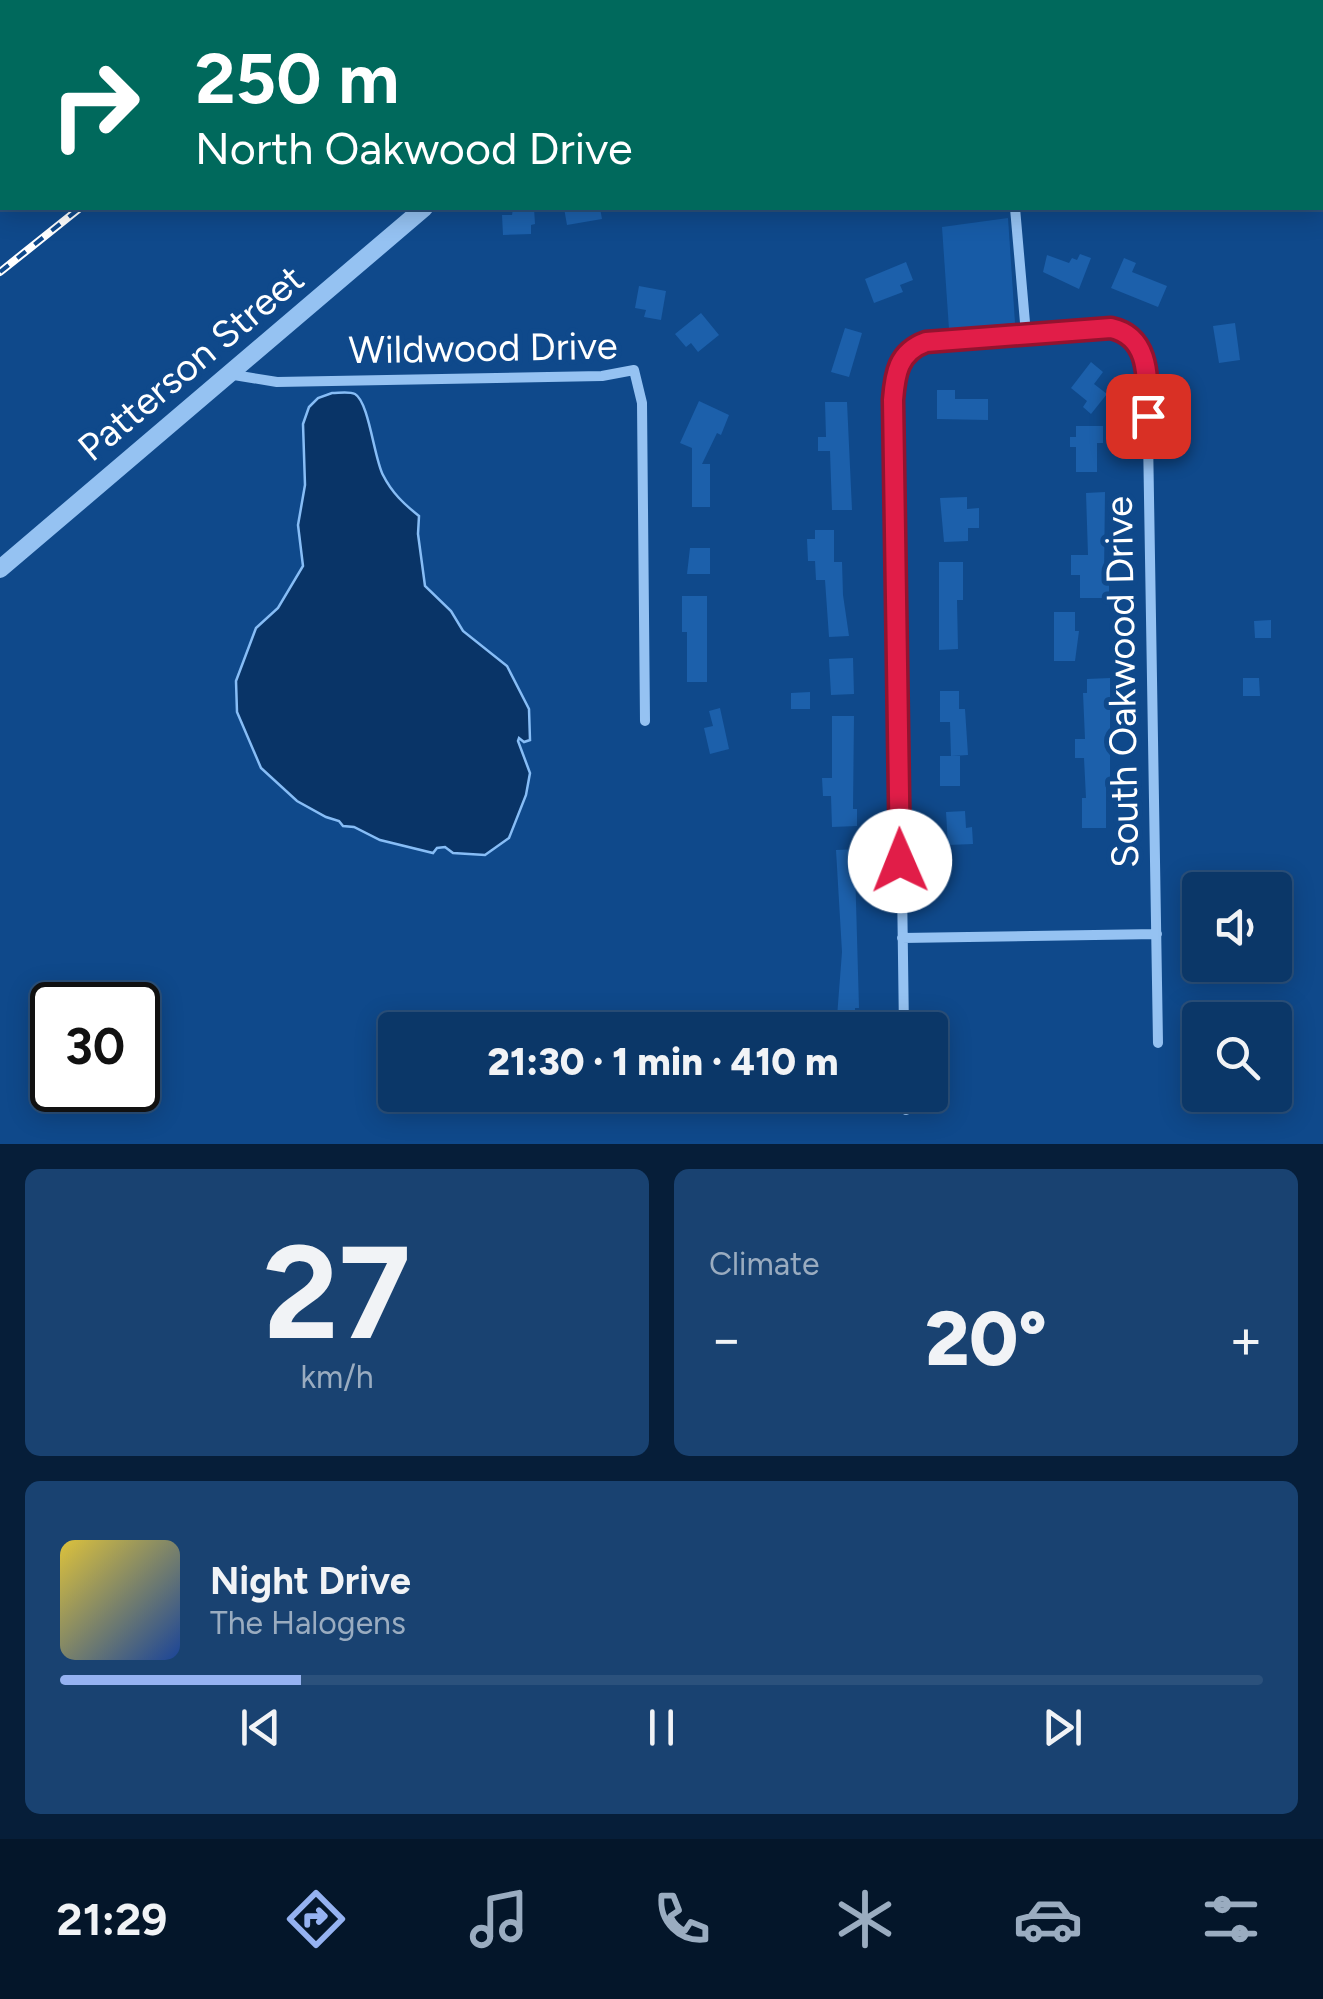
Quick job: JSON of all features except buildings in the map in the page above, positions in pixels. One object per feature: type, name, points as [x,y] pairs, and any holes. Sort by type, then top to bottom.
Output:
[{"type":"street","name":"Patterson Street","points":[[0,569],[422,210]]},
{"type":"street","points":[[904,1012],[895,374],[902,358],[914,346],[926,342],[1026,334],[1015,210]]},
{"type":"street","name":"South Oakwood Drive","points":[[1026,334],[1120,330],[1133,338],[1147,376],[1158,1043]]},
{"type":"street","name":"Wildwood Drive","points":[[227,374],[277,382],[602,376],[634,370],[642,403],[645,721]]},
{"type":"street","points":[[902,938],[1157,934]]},
{"type":"shaded area","points":[[1008,218],[1015,323],[949,329],[942,227]]},
{"type":"shaded area","points":[[353,393],[360,399],[383,475],[399,498],[419,516],[425,586],[451,611],[463,631],[507,666],[529,709],[530,740],[518,741],[530,773],[526,795],[509,838],[485,855],[453,853],[445,847],[433,853],[380,840],[343,826],[297,801],[261,768],[237,712],[236,681],[256,628],[278,608],[303,566],[298,525],[305,485],[303,424],[309,407],[318,398]]},
{"type":"railway","points":[[0,272],[78,210]]},
{"type":"route","points":[[900,861],[893,400],[895,374],[902,358],[914,346],[926,342],[1120,330],[1133,338],[1146,361],[1148,416]]}]
